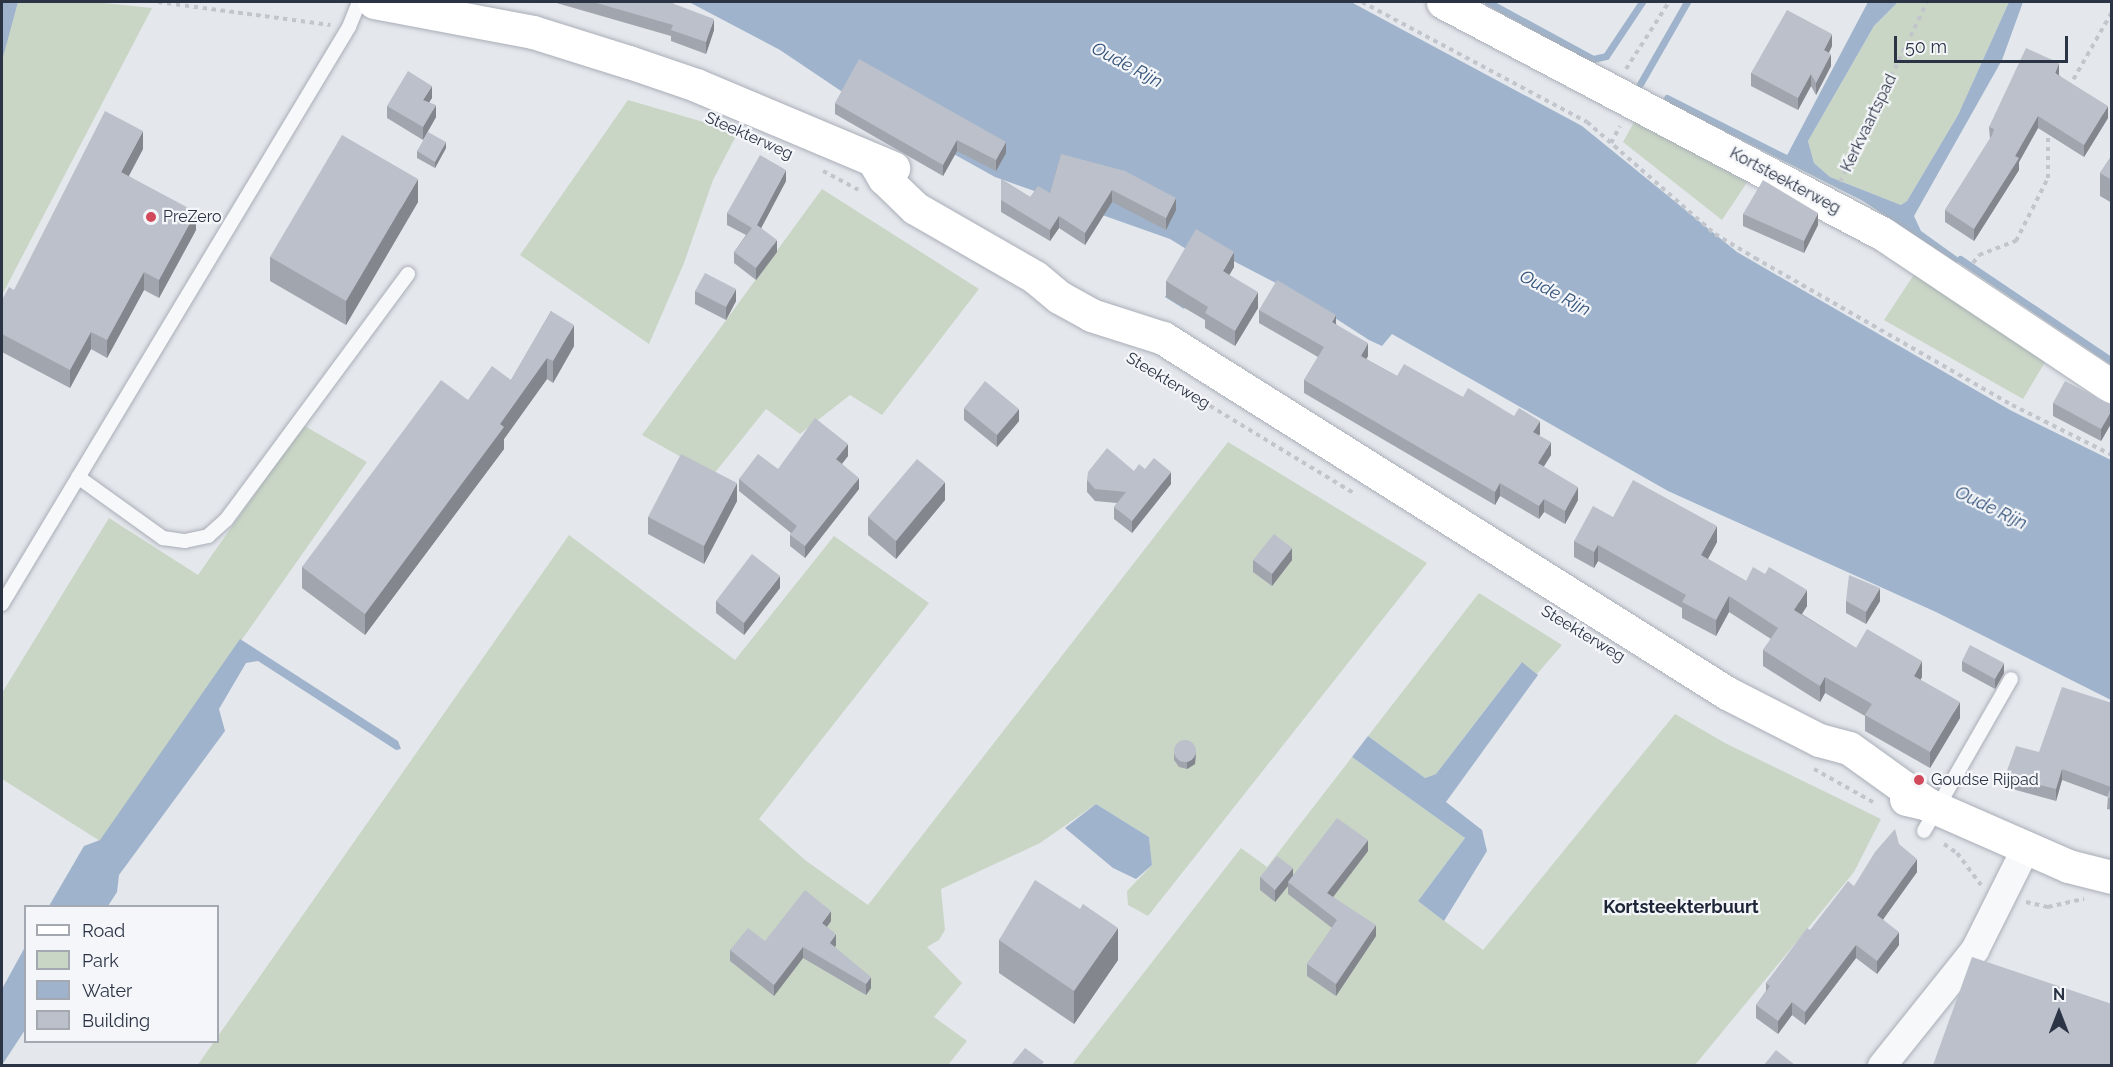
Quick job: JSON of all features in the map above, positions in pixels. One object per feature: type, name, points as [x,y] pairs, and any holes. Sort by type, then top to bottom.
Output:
[{"type":"main road","name":"Steekterweg","points":[[374,2],[533,32],[629,62],[706,89],[874,161],[884,178],[915,208],[959,231],[1035,277],[1111,298],[1145,318],[1163,338],[1727,693],[1815,754],[1850,748],[1929,815],[2027,846],[2068,866],[2103,887]]},
{"type":"main road","name":"Kortsteekterweg","points":[[1443,2],[1883,234],[2112,387]]},
{"type":"main road","name":"Steekterweg","points":[[2027,846],[2112,854]]},
{"type":"street","points":[[1882,1065],[1975,950],[2027,846]]},
{"type":"lane","points":[[2,604],[349,27],[359,2]]},
{"type":"lane","points":[[78,477],[163,537],[185,541],[208,536],[226,520],[408,274]]},
{"type":"lane","points":[[1929,815],[2011,679]]},
{"type":"path","points":[[158,2],[349,27]]},
{"type":"path","points":[[1362,2],[1587,122],[1714,234],[2012,405],[2112,455]]},
{"type":"path","points":[[1612,90],[1669,2]]},
{"type":"path","name":"Kerkvaartspad","points":[[1841,180],[1927,2]]},
{"type":"path","points":[[2066,94],[2112,12]]},
{"type":"path","points":[[1979,255],[2016,241],[2049,178],[2049,125]]},
{"type":"path","points":[[814,167],[863,193]]},
{"type":"path","name":"Steekterweg","points":[[1126,355],[1363,500]]},
{"type":"path","points":[[1815,754],[1881,806]]},
{"type":"path","points":[[1929,815],[1984,888],[2004,896],[2048,907],[2103,887]]},
{"type":"green space","points":[[18,2],[94,2],[152,8],[2,295],[2,57]]},
{"type":"green space","points":[[1898,2],[2009,2],[1958,115],[1907,201],[1901,205],[1830,177],[1814,163],[1808,141],[1874,26]]},
{"type":"green space","points":[[628,100],[724,128],[736,136],[713,180],[684,263],[649,344],[520,255]]},
{"type":"green space","points":[[1638,115],[1752,175],[1722,220],[1623,142]]},
{"type":"green space","points":[[822,189],[979,289],[882,415],[850,395],[800,434],[766,409],[713,475],[642,435]]},
{"type":"green space","points":[[1917,270],[2048,357],[2023,399],[1884,320]]},
{"type":"green space","points":[[303,425],[367,462],[100,841],[2,779],[2,693],[109,518],[198,575]]},
{"type":"green space","points":[[1228,442],[1427,563],[1148,916],[1128,905],[1127,891],[1152,865],[1149,837],[1096,804],[1040,843],[941,889],[945,930],[939,940],[927,947],[962,983],[934,1017],[967,1041],[948,1065],[197,1066],[213,1043],[219,1043],[219,1035],[569,535],[735,660],[834,536],[929,603],[759,819],[805,860],[868,905]]},
{"type":"green space","points":[[1479,593],[1562,645],[1537,674],[1521,663],[1436,774],[1425,778],[1368,736]]},
{"type":"green space","points":[[1675,714],[1725,743],[1881,819],[1854,872],[1695,1065],[1071,1066],[1241,848],[1267,867],[1352,757],[1465,838],[1418,901],[1483,950]]},
{"type":"water","points":[[2,2],[18,2],[3,57],[2,57]]},
{"type":"water","name":"Oude Rijn","points":[[689,2],[1351,2],[1582,126],[1737,252],[2010,410],[2111,460],[2111,700],[1936,612],[1668,491],[1392,334],[1382,346],[1369,340],[1301,296],[1220,254],[1184,309],[1165,297],[1191,252],[1170,239],[995,177],[844,93],[780,50]]},
{"type":"water","points":[[1868,2],[1898,2],[1874,26],[1808,141],[1814,163],[1830,177],[1901,205],[1907,201],[1958,115],[2009,2],[2023,2],[2002,60],[1914,216],[1921,231],[1960,259],[1957,263],[1863,201],[1784,161]]},
{"type":"water","points":[[240,639],[398,741],[401,749],[396,750],[258,661],[246,663],[219,709],[225,731],[119,875],[117,892],[109,905],[50,905],[84,846],[100,840]]},
{"type":"water","points":[[1522,662],[1538,675],[1446,802],[1482,830],[1487,851],[1444,921],[1418,901],[1465,838],[1352,757],[1368,736],[1425,778],[1436,774]]},
{"type":"water","points":[[1096,804],[1149,837],[1152,865],[1136,879],[1113,868],[1065,828]]},
{"type":"water","points":[[24,949],[24,1032],[2,1065],[2,989]]},
{"type":"building","points":[[593,2],[669,2],[714,19],[706,42],[671,30],[673,25]]},
{"type":"building","points":[[1787,10],[1832,34],[1824,50],[1831,54],[1816,83],[1811,74],[1798,98],[1751,73]]},
{"type":"building","points":[[2026,48],[2059,63],[2055,73],[2108,106],[2084,145],[2038,116],[2015,156],[2019,158],[1974,229],[1945,210],[1992,135],[1994,129],[1989,127]]},
{"type":"building","points":[[859,59],[1006,142],[996,160],[957,140],[943,165],[835,103]]},
{"type":"building","points":[[408,71],[432,86],[423,100],[436,105],[423,127],[387,106]]},
{"type":"building","points":[[105,111],[143,131],[121,172],[196,212],[159,280],[144,272],[107,340],[91,332],[70,370],[2,334],[2,300],[9,287],[14,290]]},
{"type":"building","points":[[428,132],[446,142],[435,162],[417,151]]},
{"type":"building","points":[[342,135],[418,179],[346,301],[270,257]]},
{"type":"building","points":[[1061,154],[1125,171],[1176,198],[1166,218],[1112,190],[1085,233],[1059,216],[1050,230],[1001,200],[1001,179],[1030,197],[1038,186],[1050,193]]},
{"type":"building","points":[[760,155],[786,170],[757,225],[777,240],[756,268],[734,252],[752,228],[727,213]]},
{"type":"building","points":[[2112,155],[2112,180],[2100,173]]},
{"type":"building","points":[[1763,180],[1818,213],[1804,241],[1743,214]]},
{"type":"building","points":[[1196,229],[1234,252],[1223,271],[1258,292],[1235,331],[1205,313],[1208,307],[1166,281]]},
{"type":"building","points":[[705,273],[736,289],[726,307],[695,291]]},
{"type":"building","points":[[1277,280],[1336,315],[1332,322],[1368,343],[1361,356],[1397,376],[1404,364],[1463,397],[1468,388],[1514,416],[1519,408],[1540,421],[1533,432],[1551,442],[1538,463],[1578,487],[1565,511],[1544,499],[1539,506],[1500,483],[1495,492],[1304,380],[1324,347],[1259,310]]},
{"type":"building","points":[[551,311],[574,325],[553,361],[547,358],[500,424],[504,427],[365,614],[302,567],[441,380],[468,400],[492,366],[511,380]]},
{"type":"building","points":[[985,381],[1019,409],[997,435],[964,408]]},
{"type":"building","points":[[2065,381],[2112,405],[2112,410],[2101,429],[2053,403]]},
{"type":"building","points":[[815,418],[848,444],[836,459],[859,478],[805,546],[790,535],[797,526],[739,479],[758,454],[778,469]]},
{"type":"building","points":[[1107,448],[1134,471],[1139,464],[1145,469],[1154,458],[1171,472],[1132,521],[1114,507],[1126,492],[1095,489],[1087,480],[1088,472]]},
{"type":"building","points":[[681,454],[737,483],[704,546],[648,517]]},
{"type":"building","points":[[917,459],[945,482],[896,541],[868,517]]},
{"type":"building","points":[[1633,480],[1717,526],[1701,555],[1746,581],[1753,567],[1765,574],[1769,567],[1807,590],[1794,610],[1856,648],[1867,629],[1922,661],[1914,676],[1960,702],[1930,752],[1865,715],[1872,704],[1825,677],[1820,686],[1763,650],[1778,628],[1729,596],[1716,620],[1682,602],[1686,595],[1598,545],[1594,552],[1574,541],[1593,506],[1613,517]]},
{"type":"building","points":[[1274,534],[1292,548],[1272,574],[1253,560]]},
{"type":"building","points":[[752,554],[780,576],[744,623],[716,601]]},
{"type":"building","points":[[1849,575],[1880,588],[1866,612],[1846,601]]},
{"type":"building","points":[[1970,645],[2004,663],[1995,679],[1962,661]]},
{"type":"building","points":[[2062,687],[2112,703],[2112,799],[2107,797],[2111,787],[2062,769],[2056,789],[2005,776],[2016,746],[2039,752]]},
{"type":"building","points":[[1185,740],[1193,743],[1196,751],[1193,759],[1185,762],[1177,759],[1174,751],[1177,743]]},
{"type":"building","points":[[1337,818],[1368,840],[1327,893],[1376,925],[1336,984],[1307,964],[1337,920],[1288,882]]},
{"type":"building","points":[[1895,829],[1899,844],[1917,859],[1877,915],[1899,932],[1877,961],[1856,945],[1805,1012],[1792,1002],[1778,1021],[1756,1005],[1770,986],[1766,983],[1807,928],[1810,930],[1848,881],[1854,886],[1875,852]]},
{"type":"building","points":[[1277,856],[1293,868],[1275,890],[1260,877]]},
{"type":"building","points":[[1035,880],[1080,909],[1083,904],[1118,928],[1074,991],[999,940]]},
{"type":"building","points":[[805,890],[831,911],[822,923],[836,934],[830,943],[871,977],[866,984],[803,947],[774,985],[730,950],[748,928],[765,941]]},
{"type":"building","points":[[1972,957],[2112,1004],[2112,1065],[1933,1065]]},
{"type":"building","points":[[1025,1048],[1044,1062],[1041,1065],[1011,1065]]},
{"type":"building","points":[[1776,1050],[1795,1065],[1764,1065]]},
{"type":"waterway","points":[[1488,2],[1593,59],[1606,56],[1642,2]]},
{"type":"waterway","points":[[1640,84],[1687,2]]},
{"type":"waterway","points":[[1667,98],[1786,158]]},
{"type":"waterway","points":[[1960,259],[2112,361]]},
{"type":"place","name":"PreZero","points":[[151,217]]},
{"type":"place","name":"Goudse Rijpad","points":[[1919,780]]},
{"type":"district","name":"Kortsteekterbuurt","points":[[1681,907]]}]
